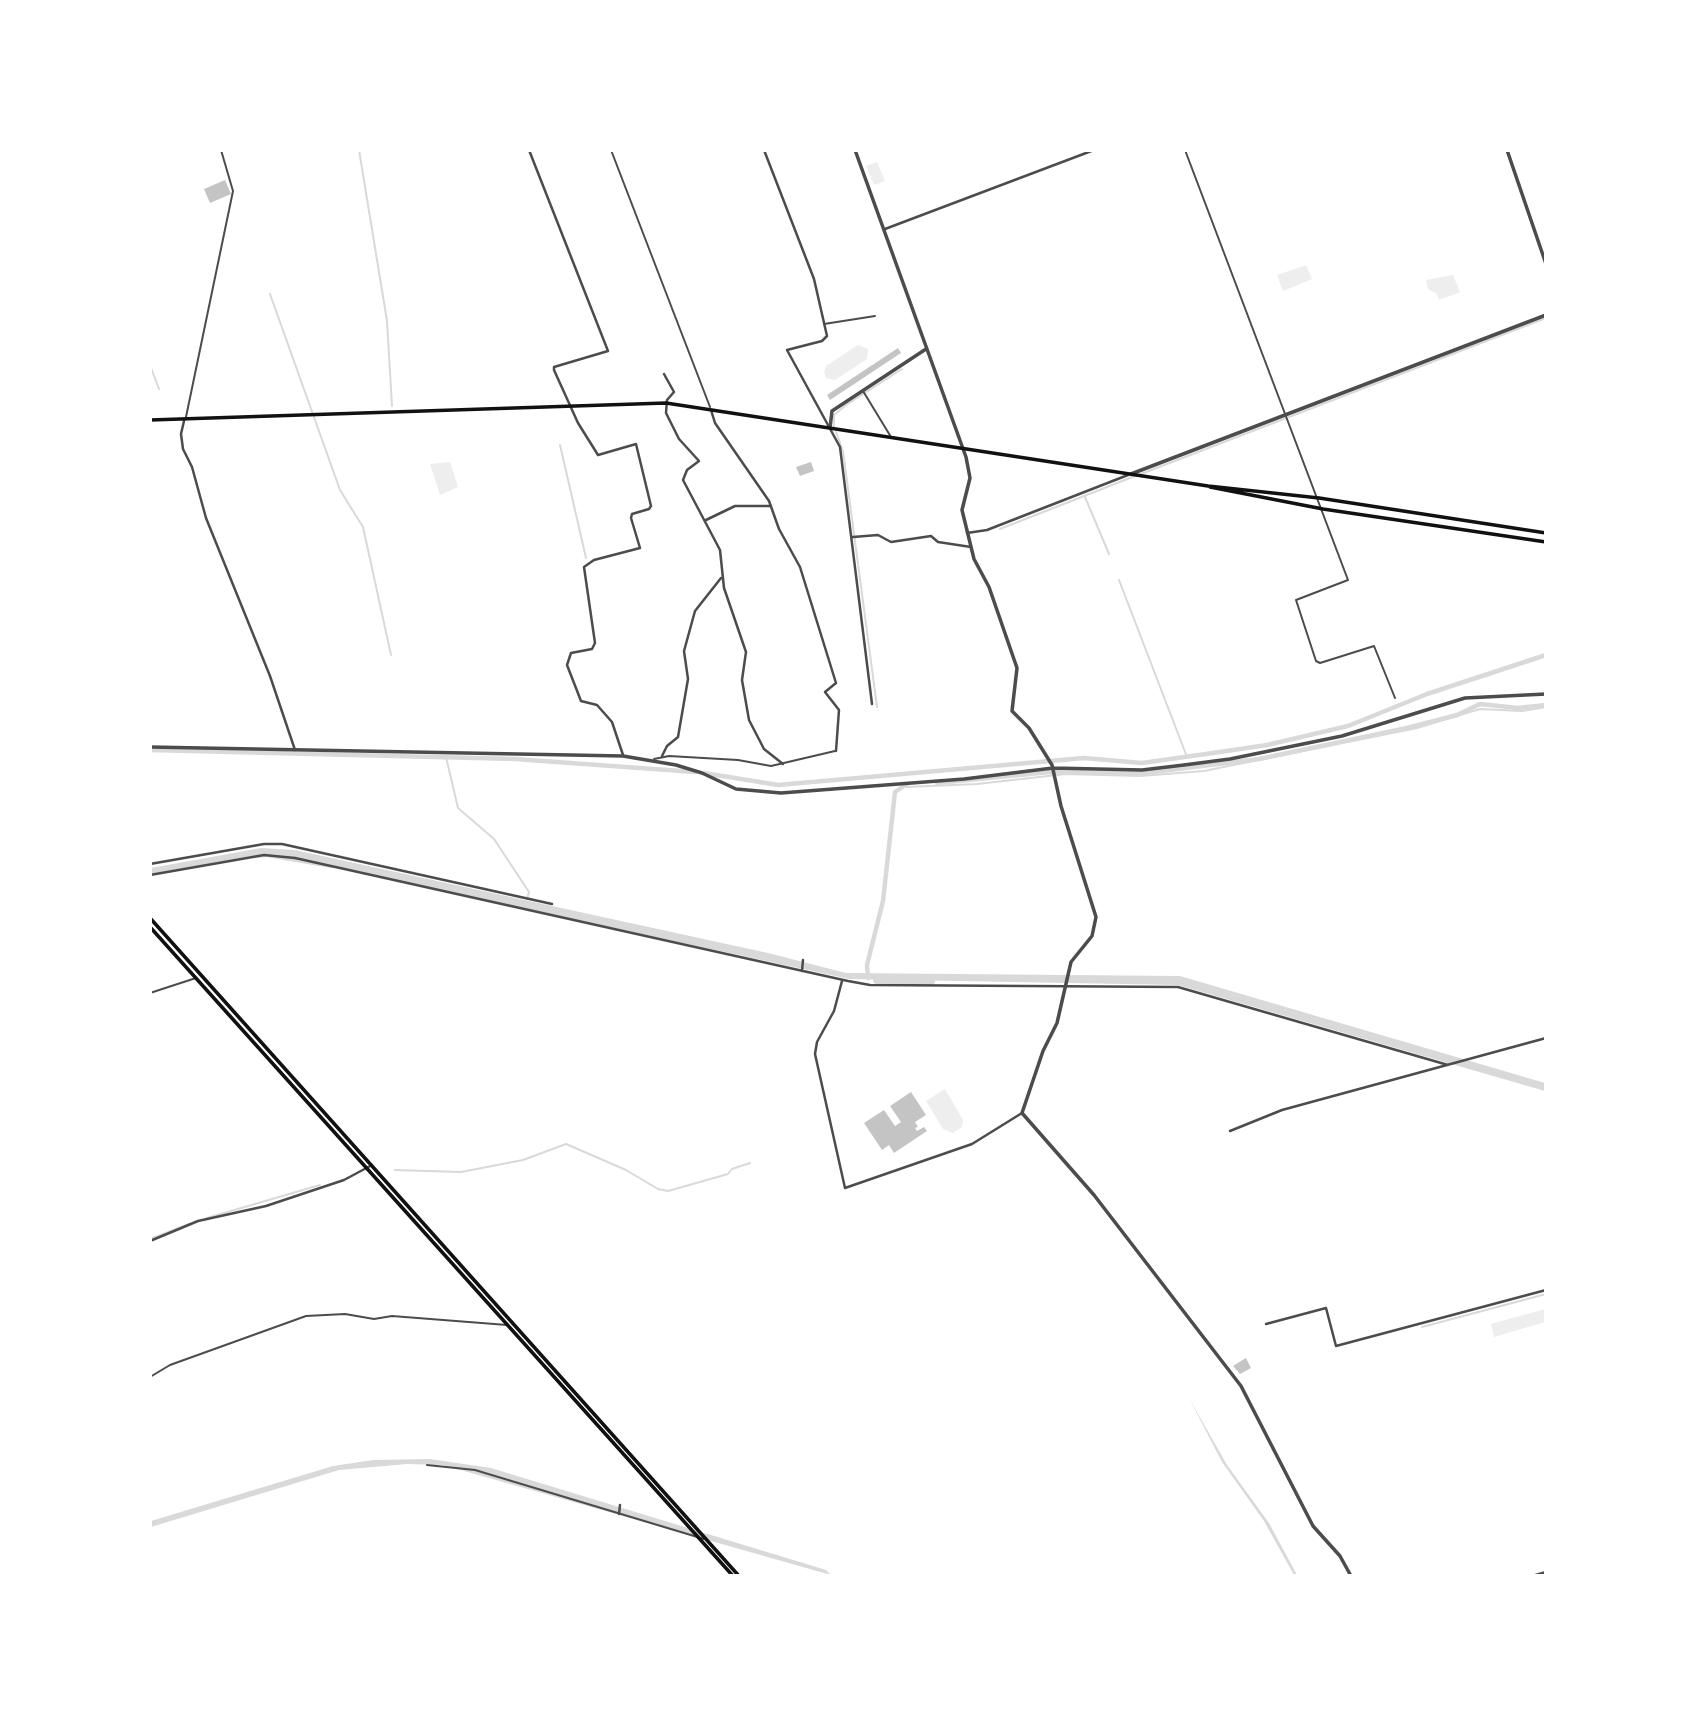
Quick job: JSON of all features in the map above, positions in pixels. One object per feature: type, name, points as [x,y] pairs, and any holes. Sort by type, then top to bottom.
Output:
[{"type":"main road","points":[[150,420],[184,421],[666,403],[1208,486],[1319,498],[1545,533]]},
{"type":"main road","points":[[1208,486],[1217,491],[1323,509],[1545,541]]},
{"type":"main road","points":[[1501,534],[1502,527]]},
{"type":"main road","points":[[150,918],[368,1170],[642,1471]]},
{"type":"main road","points":[[150,927],[198,975],[489,1295],[733,1576]]},
{"type":"main road","points":[[485,1299],[489,1295]]},
{"type":"main road","points":[[700,1536],[739,1576]]},
{"type":"street","points":[[529,150],[608,351],[554,367],[571,406],[598,455],[636,444],[651,506],[632,514],[640,548],[587,562],[584,567],[595,643],[592,649],[571,653],[567,665],[581,701],[597,705],[612,722],[624,756]]},
{"type":"street","points":[[764,150],[814,279],[824,324],[825,338],[787,350],[840,447],[872,704]]},
{"type":"street","points":[[842,980],[838,1001],[817,1042],[815,1054],[845,1188],[972,1144],[1022,1113],[1043,1051],[1058,1023],[1071,962],[1092,936],[1096,917],[1081,876],[1049,760],[1029,729],[1012,711],[1017,668],[967,533],[962,510],[970,478],[963,449],[855,150]]},
{"type":"street","points":[[885,229],[1094,150]]},
{"type":"street","points":[[1507,150],[1545,264]]},
{"type":"street","points":[[967,533],[987,530],[1284,413],[1545,315]]},
{"type":"street","points":[[830,428],[832,411],[926,349]]},
{"type":"street","points":[[664,374],[674,392],[666,403],[672,426],[699,461],[687,470],[683,480],[720,550],[723,575],[746,652],[742,680],[749,720],[764,749],[783,764]]},
{"type":"street","points":[[711,410],[715,423],[771,506],[779,529],[800,567],[836,683],[825,692],[839,710],[836,751]]},
{"type":"street","points":[[184,421],[181,435],[183,449],[192,467],[206,518],[270,676],[295,750]]},
{"type":"street","points":[[706,520],[735,506],[771,506]]},
{"type":"street","points":[[853,537],[878,535],[891,542],[931,536],[938,542],[971,547]]},
{"type":"street","points":[[662,756],[667,746],[678,737],[688,679],[684,651],[695,611],[723,575]]},
{"type":"street","points":[[150,747],[624,756],[654,759],[702,773],[736,789],[781,793],[1053,771],[1143,770],[1230,759],[1342,736],[1465,698],[1545,694]]},
{"type":"street","points":[[264,844],[264,855]]},
{"type":"street","points":[[150,864],[264,844],[282,844],[552,904]]},
{"type":"street","points":[[150,876],[264,855],[321,864],[870,985],[1178,987],[1448,1065]]},
{"type":"street","points":[[802,971],[803,960]]},
{"type":"street","points":[[1230,1131],[1282,1110],[1545,1038]]},
{"type":"street","points":[[1022,1113],[1094,1195],[1241,1386],[1282,1460],[1292,1489],[1308,1517],[1340,1556],[1351,1576]]},
{"type":"street","points":[[150,1241],[198,1221],[266,1206],[368,1170],[372,1165]]},
{"type":"street","points":[[1266,1324],[1326,1308],[1336,1346],[1545,1290]]},
{"type":"street","points":[[619,1514],[620,1505]]},
{"type":"street","points":[[1532,1576],[1545,1572]]},
{"type":"lane","points":[[184,421],[232,201],[233,191],[221,150]]},
{"type":"lane","points":[[611,150],[711,410]]},
{"type":"lane","points":[[1185,150],[1348,580],[1296,600],[1316,661],[1320,663],[1374,646],[1395,698]]},
{"type":"lane","points":[[824,324],[875,316]]},
{"type":"lane","points":[[863,390],[891,438]]},
{"type":"lane","points":[[654,759],[662,756],[738,760],[765,766],[836,751]]},
{"type":"lane","points":[[150,993],[198,975]]},
{"type":"lane","points":[[150,1377],[170,1365],[306,1316],[345,1314],[374,1319],[404,1316],[508,1325]]},
{"type":"lane","points":[[427,1465],[475,1470],[700,1536]]},
{"type":"shaded area","points":[[877,162],[885,181],[874,185],[866,166]]},
{"type":"shaded area","points":[[1306,265],[1312,279],[1283,291],[1277,275]]},
{"type":"shaded area","points":[[1453,275],[1460,292],[1439,300],[1437,294],[1428,289],[1426,280]]},
{"type":"shaded area","points":[[858,345],[868,349],[867,359],[835,380],[826,378],[826,366]]},
{"type":"shaded area","points":[[450,462],[458,487],[440,495],[430,464]]},
{"type":"shaded area","points":[[261,848],[295,850],[768,953],[846,973],[1180,976],[1545,1083],[1545,1091],[1178,985],[849,979],[269,853],[151,874],[151,868]]},
{"type":"shaded area","points":[[945,1089],[963,1120],[962,1127],[953,1133],[943,1129],[926,1101]]},
{"type":"shaded area","points":[[1545,1309],[1545,1322],[1494,1337],[1491,1324]]},
{"type":"shaded area","points":[[1189,1398],[1227,1465],[1269,1523],[1297,1575],[1294,1575],[1264,1521],[1222,1462]]},
{"type":"shaded area","points":[[430,1459],[491,1468],[826,1570],[831,1575],[443,1465],[407,1464],[339,1470],[151,1527],[151,1521],[333,1466],[373,1460]]},
{"type":"building","points":[[225,180],[231,194],[210,203],[204,189]]},
{"type":"building","points":[[898,348],[901,353],[830,400],[827,395]]},
{"type":"building","points":[[811,462],[814,471],[800,476],[796,467]]},
{"type":"building","points":[[911,1092],[926,1115],[915,1122],[918,1127],[915,1128],[917,1131],[924,1127],[927,1131],[894,1153],[889,1145],[882,1150],[864,1123],[884,1110],[895,1126],[901,1122],[890,1106]]},
{"type":"building","points":[[1246,1358],[1251,1368],[1240,1374],[1233,1366]]},
{"type":"waterway","points":[[359,150],[387,321],[392,406]]},
{"type":"waterway","points":[[270,294],[340,490],[363,527],[391,655]]},
{"type":"waterway","points":[[1141,474],[1546,318]]},
{"type":"waterway","points":[[150,365],[159,389]]},
{"type":"waterway","points":[[834,426],[834,415],[902,369]]},
{"type":"waterway","points":[[836,432],[843,451],[877,707]]},
{"type":"waterway","points":[[560,445],[586,558]]},
{"type":"waterway","points":[[1000,529],[1135,476]]},
{"type":"waterway","points":[[1085,497],[1109,554]]},
{"type":"waterway","points":[[1119,580],[1187,757]]},
{"type":"waterway","points":[[704,773],[778,785],[1084,758],[1142,763],[1267,745],[1348,726],[1427,694],[1546,655]]},
{"type":"waterway","points":[[937,783],[1050,772],[1145,773],[1259,759],[1407,728],[1457,715],[1480,704],[1518,708],[1546,705]]},
{"type":"waterway","points":[[906,787],[977,784],[1066,774],[1140,776],[1204,771],[1417,728],[1480,709],[1522,711],[1546,707]]},
{"type":"waterway","points":[[150,750],[515,759],[695,772]]},
{"type":"waterway","points":[[446,757],[458,808],[494,839],[529,892],[527,899]]},
{"type":"waterway","points":[[868,978],[867,965],[883,901],[895,792],[907,784]]},
{"type":"waterway","points":[[257,854],[267,853],[331,864]]},
{"type":"waterway","points":[[877,980],[931,981]]},
{"type":"waterway","points":[[395,1170],[461,1172],[523,1160],[566,1144],[626,1170],[658,1189],[668,1191],[728,1174],[732,1169],[750,1163]]},
{"type":"waterway","points":[[207,1218],[320,1185]]},
{"type":"waterway","points":[[150,1239],[189,1224]]},
{"type":"waterway","points":[[1422,1327],[1546,1294]]}]
